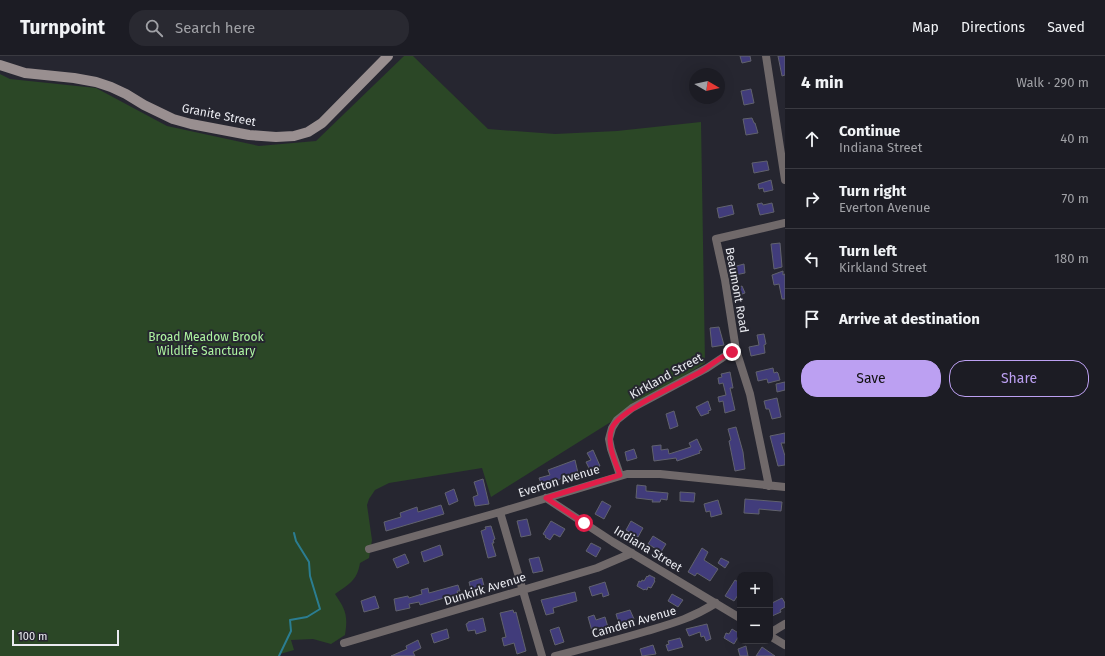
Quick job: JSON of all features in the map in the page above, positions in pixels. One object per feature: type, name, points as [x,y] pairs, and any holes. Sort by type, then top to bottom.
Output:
[{"type":"street","name":"Granite Street","points":[[0,65],[25,73],[80,78],[96,82],[121,91],[144,105],[173,119],[191,124],[248,135],[276,137],[294,136],[308,132],[322,123],[388,56]]},
{"type":"street","points":[[766,56],[785,180]]},
{"type":"street","name":"Beaumont Road","points":[[770,486],[750,394],[737,352],[716,239],[785,223]]},
{"type":"street","name":"Kirkland Street","points":[[620,475],[611,449],[609,438],[612,428],[617,420],[632,408],[707,368],[728,354],[737,352]]},
{"type":"street","name":"Everton Avenue","points":[[369,549],[500,512],[620,475],[638,473],[660,474],[785,487]]},
{"type":"street","name":"Indiana Street","points":[[546,498],[632,553],[737,616]]},
{"type":"street","points":[[500,512],[542,656]]},
{"type":"street","name":"Dunkirk Avenue","points":[[344,643],[608,564],[632,553]]},
{"type":"street","name":"Camden Avenue","points":[[555,656],[678,622],[696,615],[716,604]]},
{"type":"street","points":[[773,632],[785,624]]},
{"type":"street","points":[[773,636],[785,645]]},
{"type":"green space","name":"Broad Meadow Brook Wildlife Sanctuary","points":[[404,56],[413,56],[488,129],[555,134],[617,131],[701,122],[705,363],[491,497],[482,468],[389,483],[375,490],[367,505],[372,540],[369,558],[360,563],[357,574],[352,582],[335,594],[344,609],[346,628],[345,635],[331,644],[313,639],[291,640],[294,650],[280,654],[279,656],[0,656],[0,74],[10,79],[96,88],[167,126],[259,146],[316,141]]},
{"type":"building","points":[[740,56],[750,56],[751,61],[742,63]]},
{"type":"building","points":[[778,56],[785,56],[785,75],[782,76]]},
{"type":"building","points":[[751,89],[754,103],[744,105],[741,91]]},
{"type":"building","points":[[752,118],[758,133],[746,135],[743,119]]},
{"type":"building","points":[[767,161],[769,170],[754,173],[752,163]]},
{"type":"building","points":[[771,180],[773,190],[764,192],[763,188],[759,189],[758,184]]},
{"type":"building","points":[[762,203],[763,205],[772,203],[774,212],[760,215],[757,204]]},
{"type":"building","points":[[732,205],[734,214],[719,218],[717,208]]},
{"type":"building","points":[[780,243],[782,267],[774,269],[771,244]]},
{"type":"building","points":[[744,264],[745,273],[735,275],[733,267]]},
{"type":"building","points":[[783,271],[783,275],[785,274],[785,299],[782,299],[779,284],[774,285],[772,275]]},
{"type":"building","points":[[742,286],[745,293],[737,296],[735,289]]},
{"type":"building","points":[[719,327],[724,345],[712,347],[710,328]]},
{"type":"building","points":[[764,334],[766,344],[764,345],[765,353],[751,356],[749,347],[759,345],[757,335]]},
{"type":"building","points":[[773,368],[774,373],[778,373],[780,380],[768,383],[767,379],[758,381],[756,372]]},
{"type":"building","points":[[730,372],[733,388],[730,388],[735,410],[725,413],[723,401],[719,402],[718,397],[726,395],[723,383],[719,384],[718,378],[722,377],[721,374]]},
{"type":"building","points":[[785,382],[785,390],[777,392],[776,384]]},
{"type":"building","points":[[777,398],[781,417],[772,419],[769,409],[766,409],[764,401]]},
{"type":"building","points":[[708,401],[711,410],[708,411],[709,413],[701,416],[696,407]]},
{"type":"building","points":[[674,411],[678,426],[670,429],[666,414]]},
{"type":"building","points":[[736,427],[743,452],[745,469],[735,471],[728,429]]},
{"type":"building","points":[[785,433],[785,443],[781,443],[785,456],[785,465],[778,466],[770,436]]},
{"type":"building","points":[[697,439],[702,450],[699,451],[700,453],[677,461],[676,458],[654,461],[652,446],[661,445],[661,450],[668,449],[669,454],[691,447],[689,443]]},
{"type":"building","points":[[634,449],[637,458],[627,461],[625,452]]},
{"type":"building","points":[[593,450],[600,466],[590,470],[586,462],[591,460],[587,453]]},
{"type":"building","points":[[575,460],[578,473],[557,480],[558,482],[542,486],[539,478],[550,475],[548,470]]},
{"type":"building","points":[[483,479],[489,504],[475,506],[473,497],[478,495],[474,482]]},
{"type":"building","points":[[637,485],[646,486],[646,491],[668,493],[667,500],[661,499],[660,502],[652,502],[653,500],[636,498]]},
{"type":"building","points":[[454,489],[458,501],[449,505],[445,493]]},
{"type":"building","points":[[680,492],[695,493],[694,502],[680,501]]},
{"type":"building","points":[[745,499],[782,502],[781,511],[759,509],[759,514],[744,513]]},
{"type":"building","points":[[718,500],[722,514],[711,517],[710,511],[706,512],[704,504]]},
{"type":"building","points":[[602,501],[611,506],[604,519],[595,514]]},
{"type":"building","points":[[441,505],[444,514],[386,531],[384,522],[401,517],[400,513],[417,507],[418,512]]},
{"type":"building","points":[[527,519],[531,535],[521,537],[517,521]]},
{"type":"building","points":[[551,521],[565,529],[560,537],[554,534],[550,540],[543,534]]},
{"type":"building","points":[[631,521],[643,528],[638,537],[626,530]]},
{"type":"building","points":[[491,526],[495,539],[493,540],[494,543],[492,543],[496,556],[488,558],[481,531],[486,529],[485,527]]},
{"type":"building","points":[[653,536],[666,544],[661,552],[648,544]]},
{"type":"building","points":[[591,543],[601,548],[596,557],[586,551]]},
{"type":"building","points":[[440,545],[443,555],[424,562],[421,552]]},
{"type":"building","points":[[702,548],[708,552],[704,560],[718,569],[710,581],[697,573],[695,576],[688,572]]},
{"type":"building","points":[[405,554],[409,563],[397,568],[393,559]]},
{"type":"building","points":[[539,557],[543,571],[533,573],[529,559]]},
{"type":"building","points":[[721,558],[729,562],[725,568],[718,563]]},
{"type":"building","points":[[649,575],[655,578],[651,588],[648,587],[647,590],[644,590],[637,586],[639,581],[644,581]]},
{"type":"building","points":[[482,578],[484,586],[471,590],[469,582]]},
{"type":"building","points":[[735,580],[737,581],[737,596],[734,601],[725,596]]},
{"type":"building","points":[[605,582],[609,595],[603,597],[602,593],[592,596],[589,587]]},
{"type":"building","points":[[458,585],[460,591],[457,591],[458,594],[420,605],[419,602],[409,604],[410,608],[396,611],[394,599],[408,596],[409,598],[422,594],[421,590],[428,588],[429,593]]},
{"type":"building","points":[[575,592],[577,601],[553,608],[554,613],[546,615],[541,600]]},
{"type":"building","points":[[672,594],[683,600],[678,607],[668,601]]},
{"type":"building","points":[[375,596],[379,608],[364,612],[361,601]]},
{"type":"building","points":[[782,598],[785,603],[785,607],[780,610],[781,612],[773,616],[773,608],[773,602]]},
{"type":"building","points":[[513,610],[514,613],[516,612],[526,651],[517,654],[514,643],[504,646],[502,638],[506,637],[500,613]]},
{"type":"building","points":[[630,610],[634,619],[619,624],[616,614]]},
{"type":"building","points":[[594,615],[596,620],[605,617],[608,627],[592,631],[588,617]]},
{"type":"building","points":[[483,618],[486,631],[476,634],[475,630],[468,631],[466,624],[468,622]]},
{"type":"building","points":[[707,624],[711,639],[706,641],[704,636],[701,637],[700,632],[689,636],[686,629]]},
{"type":"building","points":[[559,627],[564,642],[555,645],[550,630]]},
{"type":"building","points":[[447,629],[449,638],[434,643],[431,634]]},
{"type":"building","points":[[732,629],[737,632],[737,639],[734,644],[724,638],[726,633],[729,634]]},
{"type":"building","points":[[680,638],[683,647],[668,651],[666,645],[669,644],[668,641]]},
{"type":"building","points":[[418,640],[421,648],[413,652],[415,656],[391,656],[407,649],[406,646]]},
{"type":"building","points":[[653,645],[656,654],[642,656],[640,649]]},
{"type":"building","points":[[746,646],[748,656],[740,656],[738,649]]},
{"type":"building","points":[[762,647],[775,656],[756,656]]},
{"type":"waterway","points":[[279,656],[291,631],[290,620],[307,617],[320,609],[310,576],[309,562],[296,541],[294,533]]},
{"type":"route","points":[[584,523],[546,498],[620,475],[611,449],[609,438],[614,423],[632,408],[688,379],[732,352]]}]
